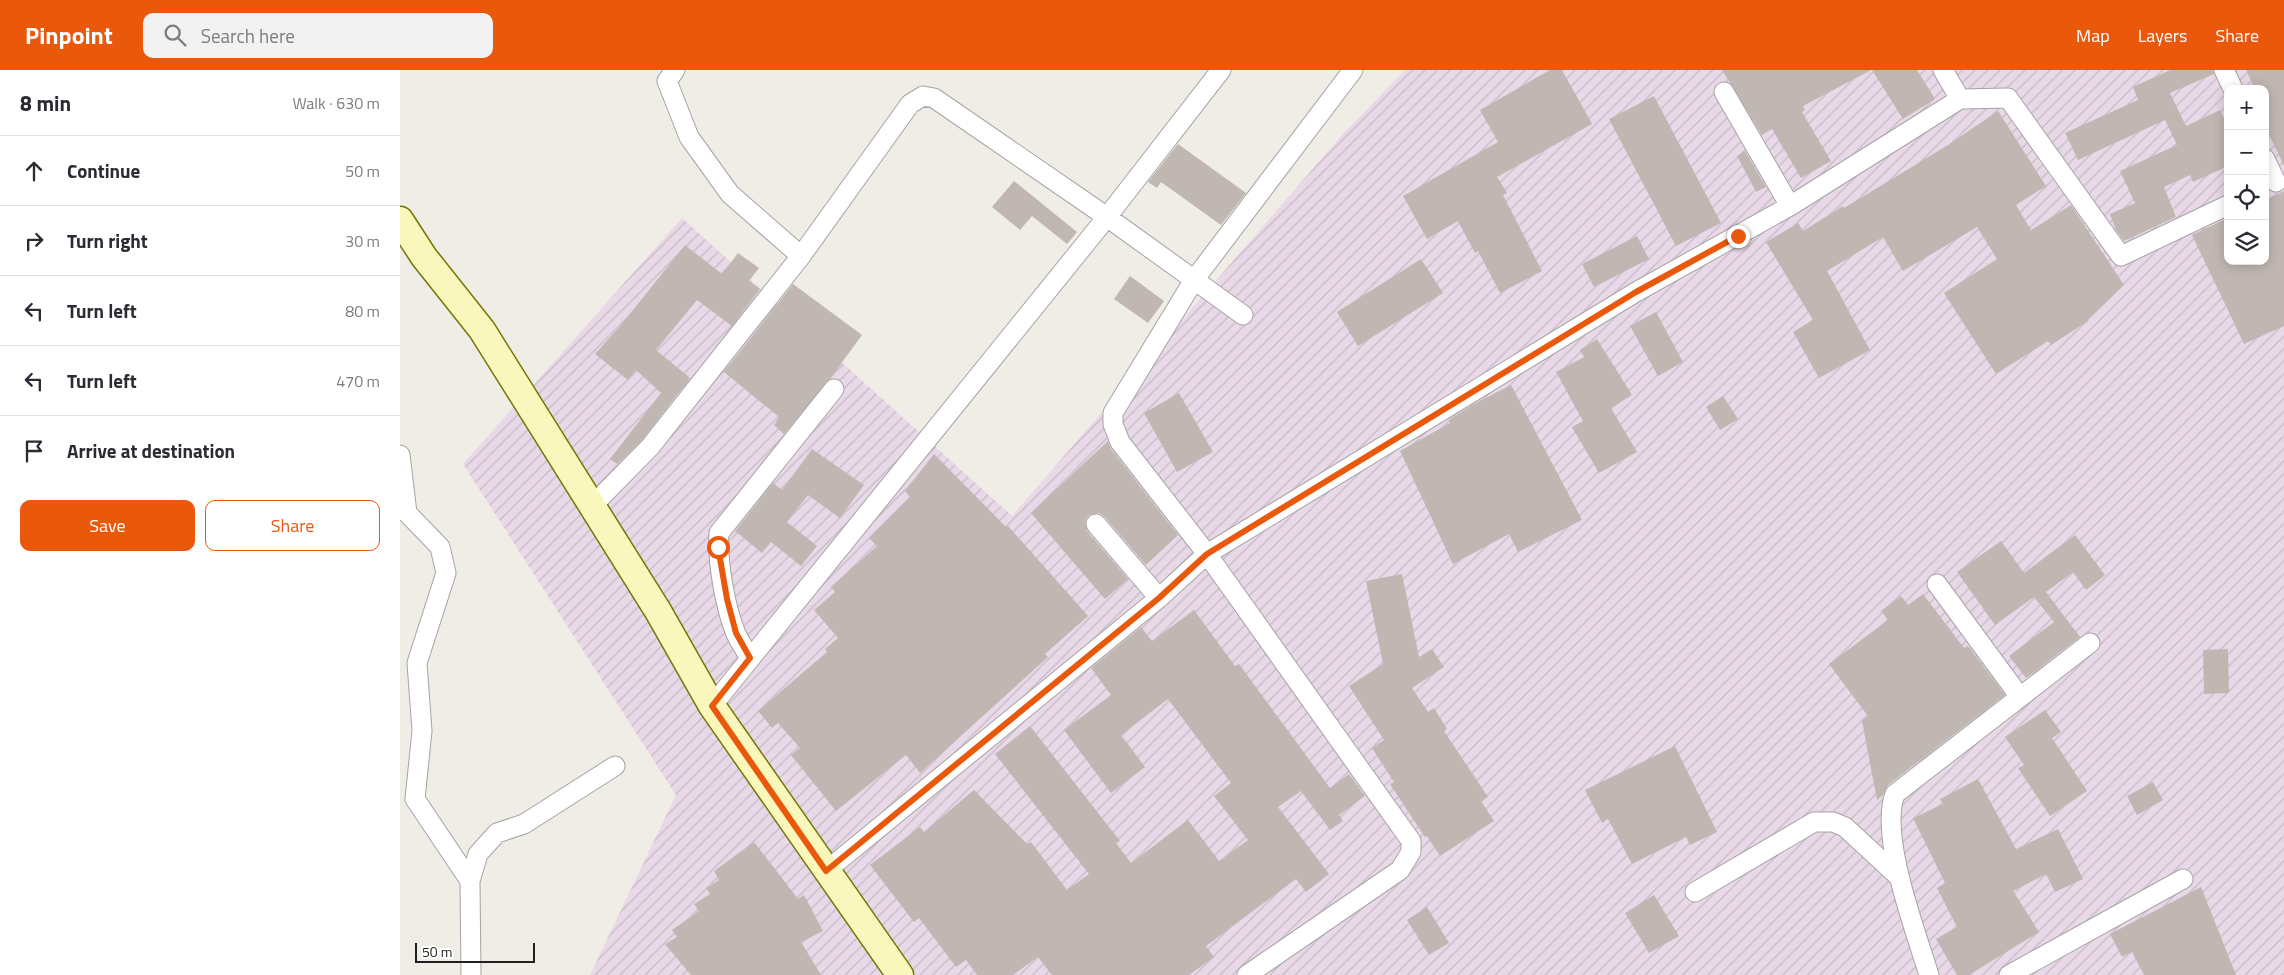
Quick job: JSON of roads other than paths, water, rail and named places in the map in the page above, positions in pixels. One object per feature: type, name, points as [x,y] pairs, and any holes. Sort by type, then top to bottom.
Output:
[{"type":"street","points":[[674,70],[667,81],[689,137],[730,194],[801,256]]},
{"type":"street","points":[[712,706],[1107,217],[1221,70]]},
{"type":"street","points":[[1247,975],[1400,870],[1411,852],[1411,842],[1207,554],[1120,442],[1113,424],[1113,413],[1194,280],[1353,70]]},
{"type":"street","points":[[1943,70],[1960,99]]},
{"type":"street","points":[[2224,70],[2231,85]]},
{"type":"street","points":[[1724,92],[1790,206]]},
{"type":"street","points":[[592,506],[650,447],[801,256],[910,104],[923,96],[934,98],[1107,217],[1243,315]]},
{"type":"street","points":[[826,871],[1159,598],[1207,554],[1636,292],[1790,206],[1960,99],[2008,98],[2121,256],[2224,207]]},
{"type":"street","points":[[2269,168],[2275,182]]},
{"type":"street","points":[[400,220],[424,257],[482,330],[658,611],[712,706],[900,975]]},
{"type":"street","points":[[750,658],[736,633],[727,599],[718,547],[719,533],[834,389]]},
{"type":"street","points":[[400,455],[407,512],[440,547],[446,573],[417,663],[422,731],[414,799],[470,881]]},
{"type":"street","points":[[1096,524],[1159,598]]},
{"type":"street","points":[[1937,584],[2020,697]]},
{"type":"street","points":[[1929,975],[1898,876],[1890,807],[1895,794],[2090,642]]},
{"type":"street","points":[[471,975],[470,881],[478,854],[497,833],[524,824],[615,766]]},
{"type":"street","points":[[1695,892],[1814,822],[1833,822],[1845,827],[1898,876]]},
{"type":"street","points":[[2009,975],[2183,879]]}]
